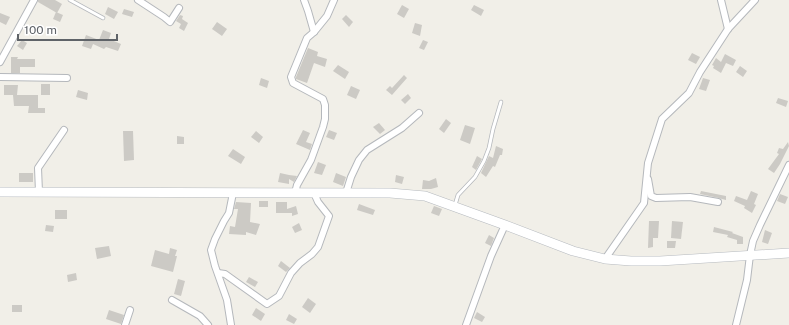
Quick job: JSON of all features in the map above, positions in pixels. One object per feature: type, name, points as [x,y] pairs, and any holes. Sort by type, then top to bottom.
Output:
[{"type":"main road","points":[[0,192],[390,193],[425,196],[573,251],[605,260],[660,261],[789,253]]},
{"type":"street","points":[[0,62],[34,0]]},
{"type":"street","points":[[138,0],[170,22],[179,8]]},
{"type":"street","points":[[304,0],[314,32]]},
{"type":"street","points":[[721,0],[728,29]]},
{"type":"street","points":[[605,260],[644,203],[648,163],[662,119],[689,93],[700,72],[728,29],[755,0]]},
{"type":"street","points":[[295,193],[297,185],[311,160],[323,127],[325,119],[325,105],[323,99],[293,83],[291,77],[307,38],[327,16],[332,1]]},
{"type":"street","points":[[0,77],[67,78]]},
{"type":"street","points":[[346,193],[351,177],[359,160],[367,150],[402,128],[419,113]]},
{"type":"street","points":[[39,192],[38,168],[64,130]]},
{"type":"street","points":[[736,325],[747,280],[753,241],[789,165]]},
{"type":"street","points":[[647,174],[651,196],[656,198],[690,197],[718,202]]},
{"type":"street","points":[[231,325],[227,300],[211,250],[224,221],[229,214],[232,193]]},
{"type":"street","points":[[218,274],[225,274],[268,304],[279,296],[291,272],[318,247],[329,216],[318,202],[314,193]]},
{"type":"street","points":[[466,325],[491,256],[505,225]]},
{"type":"street","points":[[172,300],[200,316],[208,325]]},
{"type":"street","points":[[125,325],[130,310]]},
{"type":"lane","points":[[70,0],[103,18]]},
{"type":"lane","points":[[455,207],[458,195],[475,177],[484,161],[489,148],[501,102]]},
{"type":"building","points":[[38,0],[55,0],[62,4],[57,13],[38,2]]},
{"type":"building","points":[[402,5],[409,9],[404,18],[397,14]]},
{"type":"building","points":[[474,5],[484,10],[481,16],[471,10]]},
{"type":"building","points":[[108,7],[118,12],[114,19],[105,14]]},
{"type":"building","points":[[124,9],[134,12],[132,17],[122,14]]},
{"type":"building","points":[[56,12],[63,15],[60,22],[53,19]]},
{"type":"building","points":[[0,13],[10,17],[6,25],[0,22]]},
{"type":"building","points":[[180,15],[183,16],[182,19],[188,23],[184,31],[179,28],[181,24],[176,21]]},
{"type":"building","points":[[346,15],[353,22],[349,27],[342,19]]},
{"type":"building","points":[[217,22],[227,29],[222,36],[212,29]]},
{"type":"building","points":[[415,23],[422,25],[420,36],[412,33]]},
{"type":"building","points":[[103,30],[111,33],[109,39],[121,44],[118,51],[106,47],[104,49],[93,44],[91,49],[82,46],[86,35],[99,40]]},
{"type":"building","points":[[22,40],[27,43],[23,50],[17,46]]},
{"type":"building","points":[[423,40],[428,42],[424,50],[419,48]]},
{"type":"building","points":[[308,48],[318,52],[317,56],[327,59],[325,67],[314,63],[307,83],[296,79],[296,77]]},
{"type":"building","points":[[692,53],[700,57],[696,64],[688,60]]},
{"type":"building","points":[[725,54],[736,60],[733,66],[726,63],[721,73],[713,68],[714,66],[712,65],[716,58],[721,62]]},
{"type":"building","points":[[11,57],[18,57],[17,59],[35,59],[35,67],[20,67],[20,73],[11,73]]},
{"type":"building","points":[[338,65],[349,72],[345,79],[333,71]]},
{"type":"building","points":[[740,66],[747,71],[743,77],[736,72]]},
{"type":"building","points":[[404,75],[407,78],[392,95],[386,90],[390,86],[392,88]]},
{"type":"building","points":[[261,78],[269,81],[267,88],[259,85]]},
{"type":"building","points":[[703,78],[710,80],[706,91],[699,89]]},
{"type":"building","points":[[41,84],[50,84],[50,95],[41,95]]},
{"type":"building","points":[[4,85],[18,85],[17,95],[38,95],[38,108],[45,108],[45,113],[28,113],[29,106],[14,106],[13,95],[4,95]]},
{"type":"building","points":[[351,86],[360,90],[356,99],[347,95]]},
{"type":"building","points":[[78,90],[88,93],[87,100],[76,97]]},
{"type":"building","points":[[408,94],[411,98],[405,104],[401,100]]},
{"type":"building","points":[[778,98],[788,101],[786,107],[776,103]]},
{"type":"building","points":[[446,119],[451,123],[444,133],[439,129]]},
{"type":"building","points":[[379,123],[385,130],[380,134],[373,127]]},
{"type":"building","points":[[465,125],[475,128],[470,144],[460,140]]},
{"type":"building","points":[[303,130],[310,133],[306,142],[312,144],[310,150],[296,144]]},
{"type":"building","points":[[329,130],[337,133],[334,140],[326,137]]},
{"type":"building","points":[[123,131],[133,131],[134,160],[124,161]]},
{"type":"building","points":[[256,131],[263,137],[259,143],[251,137]]},
{"type":"building","points":[[177,136],[184,137],[184,144],[177,144]]},
{"type":"building","points":[[788,142],[789,146],[774,173],[768,169],[779,154],[777,153],[779,148],[783,149]]},
{"type":"building","points":[[496,146],[503,149],[502,155],[500,155],[495,167],[493,166],[486,177],[481,173],[489,156],[493,158]]},
{"type":"building","points":[[233,149],[245,157],[241,164],[228,156]]},
{"type":"building","points":[[477,156],[482,159],[476,170],[472,167]]},
{"type":"building","points":[[318,162],[326,165],[322,175],[314,173]]},
{"type":"building","points":[[19,173],[33,173],[33,182],[19,182]]},
{"type":"building","points":[[280,173],[297,176],[294,182],[289,179],[289,184],[278,182]]},
{"type":"building","points":[[336,173],[346,177],[343,186],[333,182]]},
{"type":"building","points":[[396,175],[404,177],[402,184],[395,182]]},
{"type":"building","points":[[436,178],[438,187],[422,189],[423,180],[429,181]]},
{"type":"building","points":[[701,191],[726,196],[726,200],[700,194]]},
{"type":"building","points":[[751,191],[758,194],[754,204],[756,205],[752,213],[744,208],[745,206],[734,201],[736,196],[747,200]]},
{"type":"building","points":[[780,194],[788,197],[785,204],[777,201]]},
{"type":"building","points":[[259,201],[268,201],[268,207],[259,207]]},
{"type":"building","points":[[236,202],[251,203],[250,222],[260,224],[256,235],[246,232],[246,235],[229,234],[230,226],[235,227],[238,209],[234,209]]},
{"type":"building","points":[[276,202],[287,202],[287,209],[296,206],[298,214],[292,216],[292,213],[276,213]]},
{"type":"building","points":[[359,204],[375,210],[373,215],[357,210]]},
{"type":"building","points":[[434,206],[442,209],[439,216],[431,213]]},
{"type":"building","points":[[55,210],[67,210],[67,219],[55,219]]},
{"type":"building","points":[[649,221],[659,221],[658,238],[653,238],[653,247],[648,248]]},
{"type":"building","points":[[672,221],[683,222],[681,239],[671,238]]},
{"type":"building","points":[[299,223],[302,230],[295,233],[292,227]]},
{"type":"building","points":[[46,225],[54,226],[53,232],[45,231]]},
{"type":"building","points":[[714,227],[733,232],[732,233],[743,237],[743,244],[737,244],[737,240],[727,237],[728,235],[713,232]]},
{"type":"building","points":[[765,230],[772,233],[768,244],[762,242]]},
{"type":"building","points":[[489,235],[494,238],[491,246],[485,243]]},
{"type":"building","points":[[667,241],[676,241],[675,248],[667,248]]},
{"type":"building","points":[[109,246],[111,256],[97,259],[95,248]]},
{"type":"building","points":[[170,248],[177,250],[173,272],[151,266],[155,250],[169,254]]},
{"type":"building","points":[[281,261],[290,268],[286,272],[278,266]]},
{"type":"building","points":[[76,273],[77,280],[68,282],[67,275]]},
{"type":"building","points":[[249,277],[258,282],[255,287],[246,282]]},
{"type":"building","points":[[178,279],[185,281],[181,296],[174,294]]},
{"type":"building","points":[[308,298],[316,304],[310,313],[302,307]]},
{"type":"building","points":[[12,305],[22,305],[22,312],[12,312]]},
{"type":"building","points":[[256,308],[265,314],[261,321],[252,315]]},
{"type":"building","points":[[109,310],[124,315],[121,324],[106,319]]},
{"type":"building","points":[[477,312],[485,317],[482,322],[474,318]]},
{"type":"building","points":[[289,314],[297,319],[294,324],[286,320]]}]
